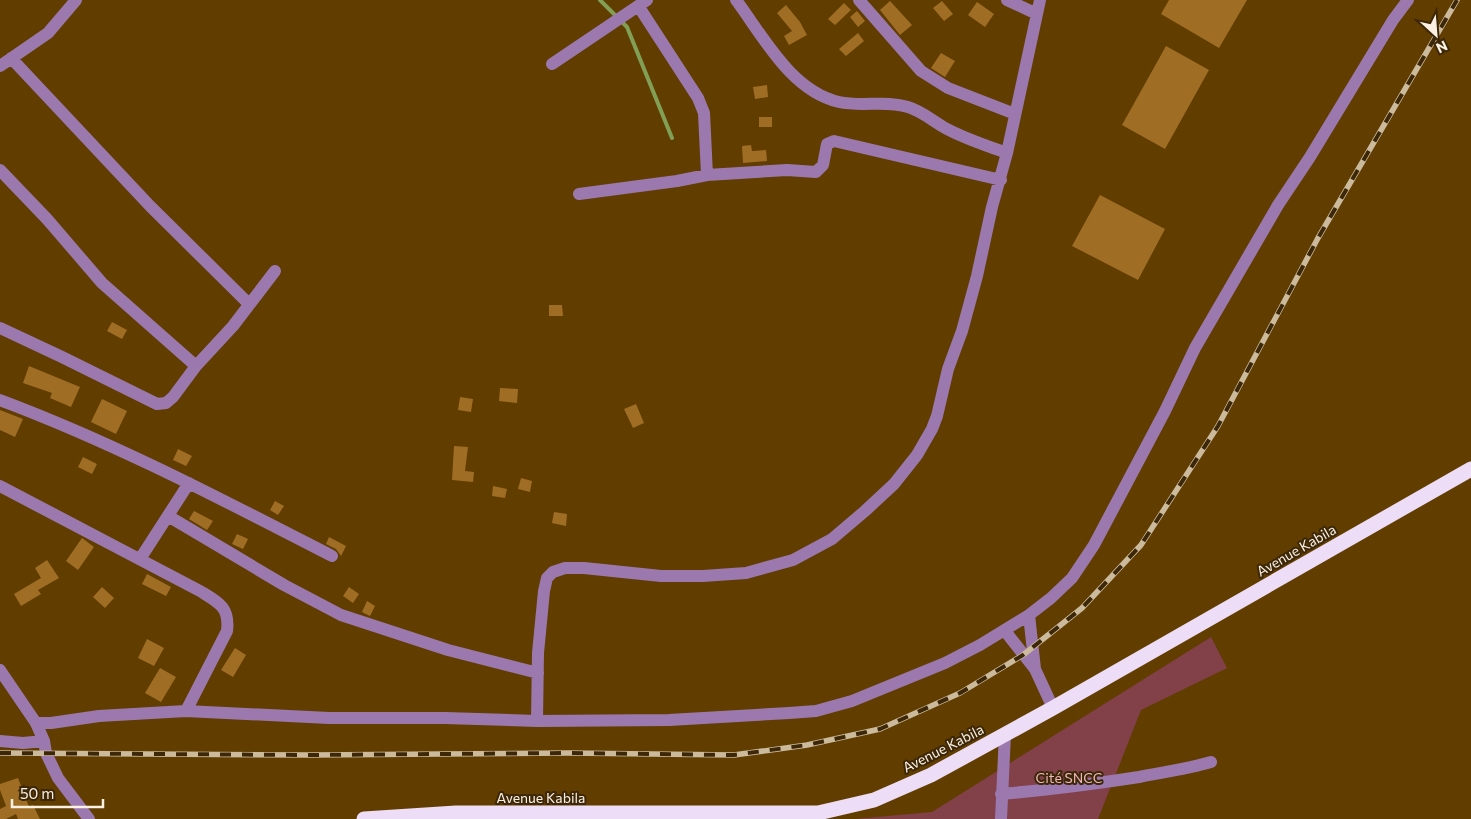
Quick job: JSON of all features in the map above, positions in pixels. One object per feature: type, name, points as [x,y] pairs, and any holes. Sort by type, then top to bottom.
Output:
[{"type":"highway","name":"Avenue Kabila","points":[[364,819],[456,816],[818,816],[874,800],[931,775],[1053,708],[1471,469]]},
{"type":"street","points":[[0,66],[26,50],[48,32],[76,0]]},
{"type":"street","points":[[736,0],[775,55],[809,88],[838,102],[906,106],[917,110],[948,130],[1007,154]]},
{"type":"street","points":[[860,0],[921,71],[948,88],[1015,114]]},
{"type":"street","points":[[1008,0],[1037,14]]},
{"type":"street","points":[[537,721],[538,654],[544,591],[547,578],[553,572],[565,568],[584,568],[661,576],[704,576],[746,573],[793,560],[832,538],[865,511],[894,484],[917,455],[937,416],[948,369],[962,330],[977,276],[992,208],[1007,154],[1040,0]]},
{"type":"street","points":[[36,723],[186,710],[329,718],[445,718],[537,721],[669,720],[816,711],[852,701],[945,663],[1029,616],[1072,578],[1094,545],[1166,411],[1195,348],[1278,205],[1310,157],[1393,20],[1408,0]]},
{"type":"street","points":[[552,64],[643,3],[698,98],[704,114],[707,175]]},
{"type":"street","points":[[11,58],[137,193],[249,304]]},
{"type":"street","points":[[579,194],[677,181],[707,175],[787,170],[816,172],[823,165],[827,144],[834,141],[1001,180]]},
{"type":"street","points":[[0,170],[102,283],[196,366]]},
{"type":"street","points":[[0,328],[157,404],[166,404],[196,366],[233,326],[275,271]]},
{"type":"street","points":[[0,400],[84,434],[189,483],[332,556]]},
{"type":"street","points":[[140,560],[189,483]]},
{"type":"street","points":[[0,486],[219,602],[228,615],[228,631],[186,710]]},
{"type":"street","points":[[168,516],[284,585],[341,615],[448,650],[538,673]]},
{"type":"street","points":[[1029,616],[1034,669]]},
{"type":"street","points":[[1005,631],[1034,669],[1053,708]]},
{"type":"street","points":[[0,670],[36,723],[44,741],[46,753],[58,778],[86,818]]},
{"type":"street","points":[[1001,819],[1005,734]]},
{"type":"street","points":[[0,741],[23,743],[44,741]]},
{"type":"street","points":[[1002,794],[1105,782],[1188,768],[1211,762]]},
{"type":"green space","name":"Cité SNCC","points":[[1211,637],[1227,668],[1141,710],[1098,819],[855,819],[932,812]]},
{"type":"building","points":[[1169,0],[1247,0],[1219,48],[1161,14]]},
{"type":"building","points":[[890,1],[912,25],[900,35],[880,10]]},
{"type":"building","points":[[942,1],[953,14],[944,21],[933,8]]},
{"type":"building","points":[[977,2],[994,14],[985,27],[968,15]]},
{"type":"building","points":[[844,3],[851,10],[835,25],[828,19]]},
{"type":"building","points":[[786,5],[800,22],[807,35],[789,45],[784,36],[792,31],[777,13]]},
{"type":"building","points":[[857,11],[865,21],[858,27],[850,17]]},
{"type":"building","points":[[858,33],[864,41],[846,56],[839,49]]},
{"type":"building","points":[[1166,46],[1209,70],[1165,149],[1122,125]]},
{"type":"building","points":[[941,53],[955,61],[945,77],[931,68]]},
{"type":"building","points":[[767,85],[768,97],[755,99],[753,87]]},
{"type":"building","points":[[759,117],[772,117],[772,127],[759,127]]},
{"type":"building","points":[[751,145],[752,151],[766,150],[767,161],[743,163],[742,146]]},
{"type":"building","points":[[1100,195],[1165,229],[1138,280],[1072,246]]},
{"type":"building","points":[[549,305],[562,305],[563,316],[549,316]]},
{"type":"building","points":[[112,322],[127,330],[122,339],[107,331]]},
{"type":"building","points":[[29,366],[80,387],[71,407],[50,398],[52,393],[23,383]]},
{"type":"building","points":[[500,388],[518,389],[517,403],[499,401]]},
{"type":"building","points":[[460,397],[473,399],[471,412],[458,410]]},
{"type":"building","points":[[102,399],[127,411],[116,434],[91,422]]},
{"type":"building","points":[[636,404],[644,423],[633,428],[624,409]]},
{"type":"building","points":[[0,410],[23,419],[15,437],[0,430]]},
{"type":"building","points":[[454,446],[468,447],[465,471],[474,472],[473,482],[452,480]]},
{"type":"building","points":[[178,449],[192,456],[186,466],[173,460]]},
{"type":"building","points":[[83,457],[97,464],[92,474],[78,467]]},
{"type":"building","points":[[521,478],[532,481],[530,492],[518,489]]},
{"type":"building","points":[[493,486],[507,489],[505,498],[492,496]]},
{"type":"building","points":[[275,501],[284,506],[278,515],[270,510]]},
{"type":"building","points":[[194,511],[213,521],[207,530],[189,519]]},
{"type":"building","points":[[554,512],[567,514],[566,526],[552,523]]},
{"type":"building","points":[[237,534],[248,539],[243,549],[232,544]]},
{"type":"building","points":[[329,537],[346,546],[341,556],[336,549],[326,544]]},
{"type":"building","points":[[82,538],[94,547],[78,570],[66,561]]},
{"type":"building","points":[[47,560],[59,578],[38,590],[41,594],[21,606],[14,594],[41,578],[35,568]]},
{"type":"building","points":[[147,574],[171,587],[166,596],[142,584]]},
{"type":"building","points":[[102,587],[114,598],[105,608],[93,597]]},
{"type":"building","points":[[349,587],[359,594],[353,603],[343,596]]},
{"type":"building","points":[[367,601],[375,606],[370,616],[362,612]]},
{"type":"building","points":[[147,639],[164,648],[154,666],[138,658]]},
{"type":"building","points":[[235,648],[246,655],[233,677],[221,670]]},
{"type":"building","points":[[160,668],[176,677],[161,702],[145,693]]},
{"type":"building","points":[[18,778],[29,807],[33,805],[40,819],[18,819],[16,814],[6,819],[0,819],[0,809],[6,806],[0,790],[0,784]]},
{"type":"waterway","points":[[600,0],[627,27],[672,138]]},
{"type":"railway","points":[[0,753],[311,755],[568,753],[734,755],[807,745],[880,729],[960,693],[1023,655],[1082,608],[1141,545],[1218,426],[1318,238],[1457,0]]}]
